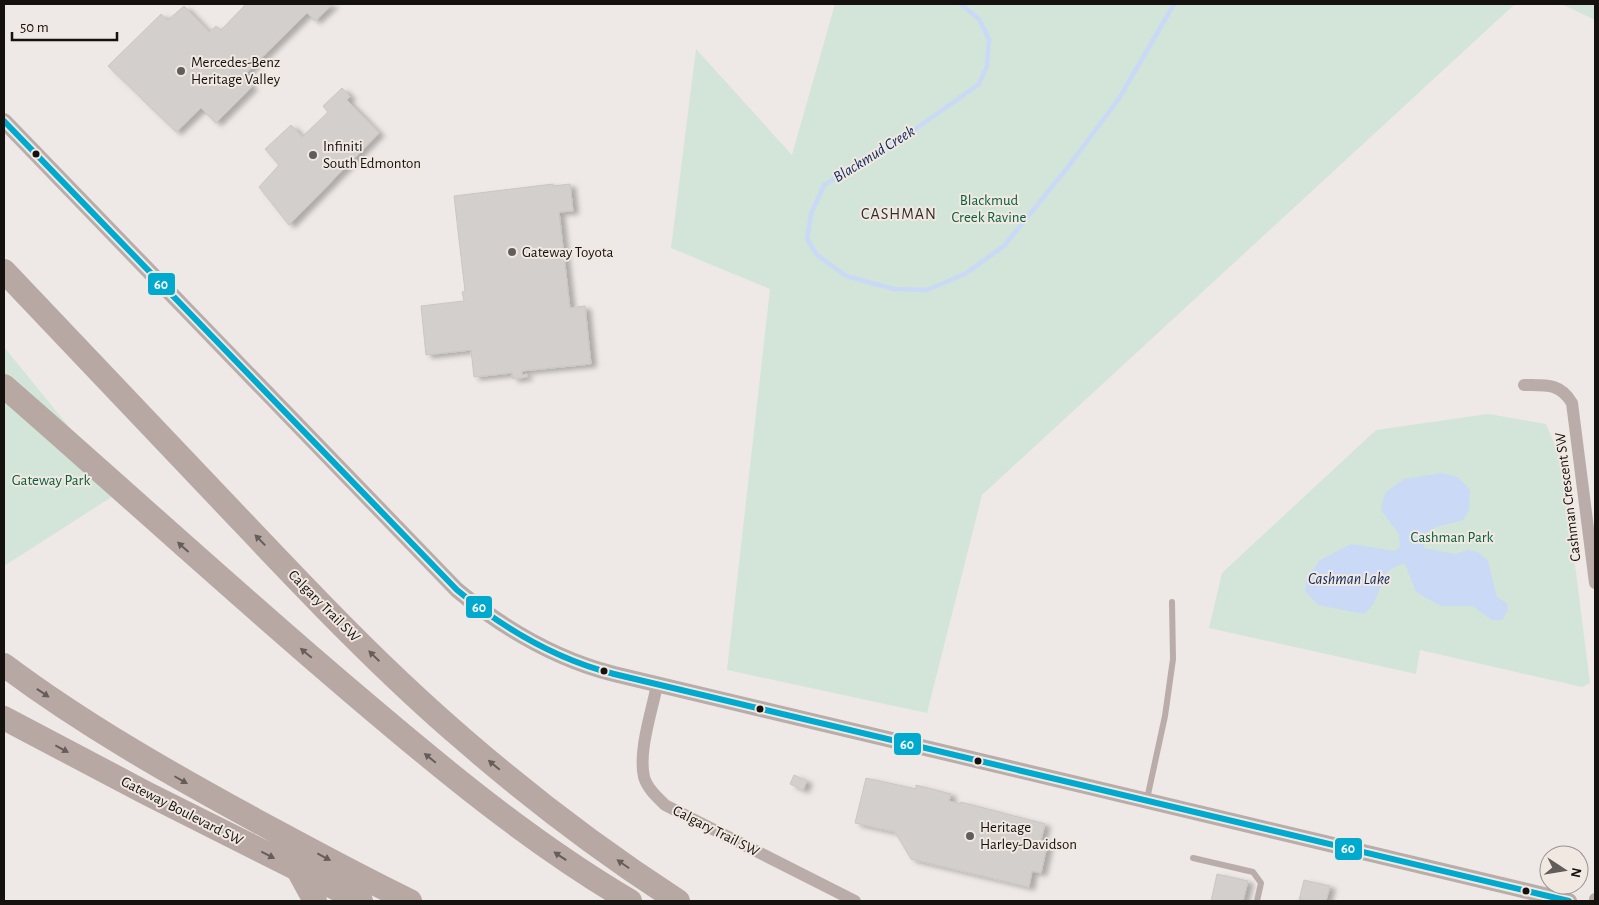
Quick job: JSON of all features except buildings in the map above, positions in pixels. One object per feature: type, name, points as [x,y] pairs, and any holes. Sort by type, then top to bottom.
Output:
[{"type":"highway","name":"Calgary Trail SW","points":[[4,271],[312,595],[461,738],[583,836],[678,901]]},
{"type":"highway","points":[[4,386],[240,597],[419,750],[533,838],[630,901]]},
{"type":"highway","points":[[4,665],[77,716],[183,781],[362,878],[410,901]]},
{"type":"highway","name":"Gateway Boulevard SW","points":[[4,718],[361,901]]},
{"type":"highway","points":[[298,870],[316,901]]},
{"type":"highway","points":[[652,884],[695,901]]},
{"type":"street","points":[[4,121],[457,590],[495,620],[545,650],[595,670],[1569,901]]},
{"type":"street","name":"Cashman Crescent SW","points":[[1524,385],[1560,388],[1572,403],[1595,583]]},
{"type":"street","name":"Calgary Trail SW","points":[[657,685],[643,753],[644,777],[651,792],[665,805],[855,901]]},
{"type":"lane","points":[[1147,800],[1165,716],[1173,659],[1172,602]]},
{"type":"lane","points":[[1192,858],[1253,872],[1261,883],[1257,901]]},
{"type":"green space","name":"Blackmud Creek Ravine","points":[[835,4],[1515,4],[982,495],[927,713],[727,670],[770,289],[671,248],[696,49],[792,155]]},
{"type":"green space","points":[[1562,4],[1595,4],[1595,20]]},
{"type":"green space","name":"Gateway Park","points":[[4,347],[121,491],[4,566]]},
{"type":"green space","name":"Cashman Park","points":[[1488,414],[1546,424],[1562,462],[1590,683],[1582,687],[1420,650],[1416,674],[1209,628],[1222,573],[1376,430]]},
{"type":"water","name":"Cashman Lake","points":[[1442,473],[1458,477],[1470,490],[1469,510],[1463,520],[1436,527],[1424,534],[1424,548],[1455,554],[1468,550],[1478,552],[1488,561],[1497,597],[1507,603],[1508,610],[1502,620],[1492,620],[1473,606],[1441,606],[1416,592],[1405,563],[1387,572],[1374,602],[1364,614],[1318,605],[1305,591],[1307,578],[1320,560],[1351,544],[1395,551],[1400,547],[1399,534],[1381,510],[1385,493],[1404,479]]},
{"type":"waterway","name":"Blackmud Creek","points":[[961,4],[979,19],[989,39],[987,66],[979,84],[914,130],[824,185],[811,214],[807,239],[817,255],[846,276],[894,289],[927,290],[965,274],[1004,246],[1068,167],[1120,97],[1174,4]]},
{"type":"transit line","name":"60","points":[[4,121],[457,590],[512,630],[551,651],[592,668],[614,674],[1569,901]]},
{"type":"place","name":"Mercedes-Benz Heritage Valley","points":[[181,71]]},
{"type":"place","name":"Infiniti South Edmonton","points":[[313,155]]},
{"type":"place","name":"Gateway Toyota","points":[[512,252]]},
{"type":"place","name":"Heritage Harley-Davidson","points":[[970,836]]},
{"type":"district","name":"CASHMAN","points":[[899,214]]}]
